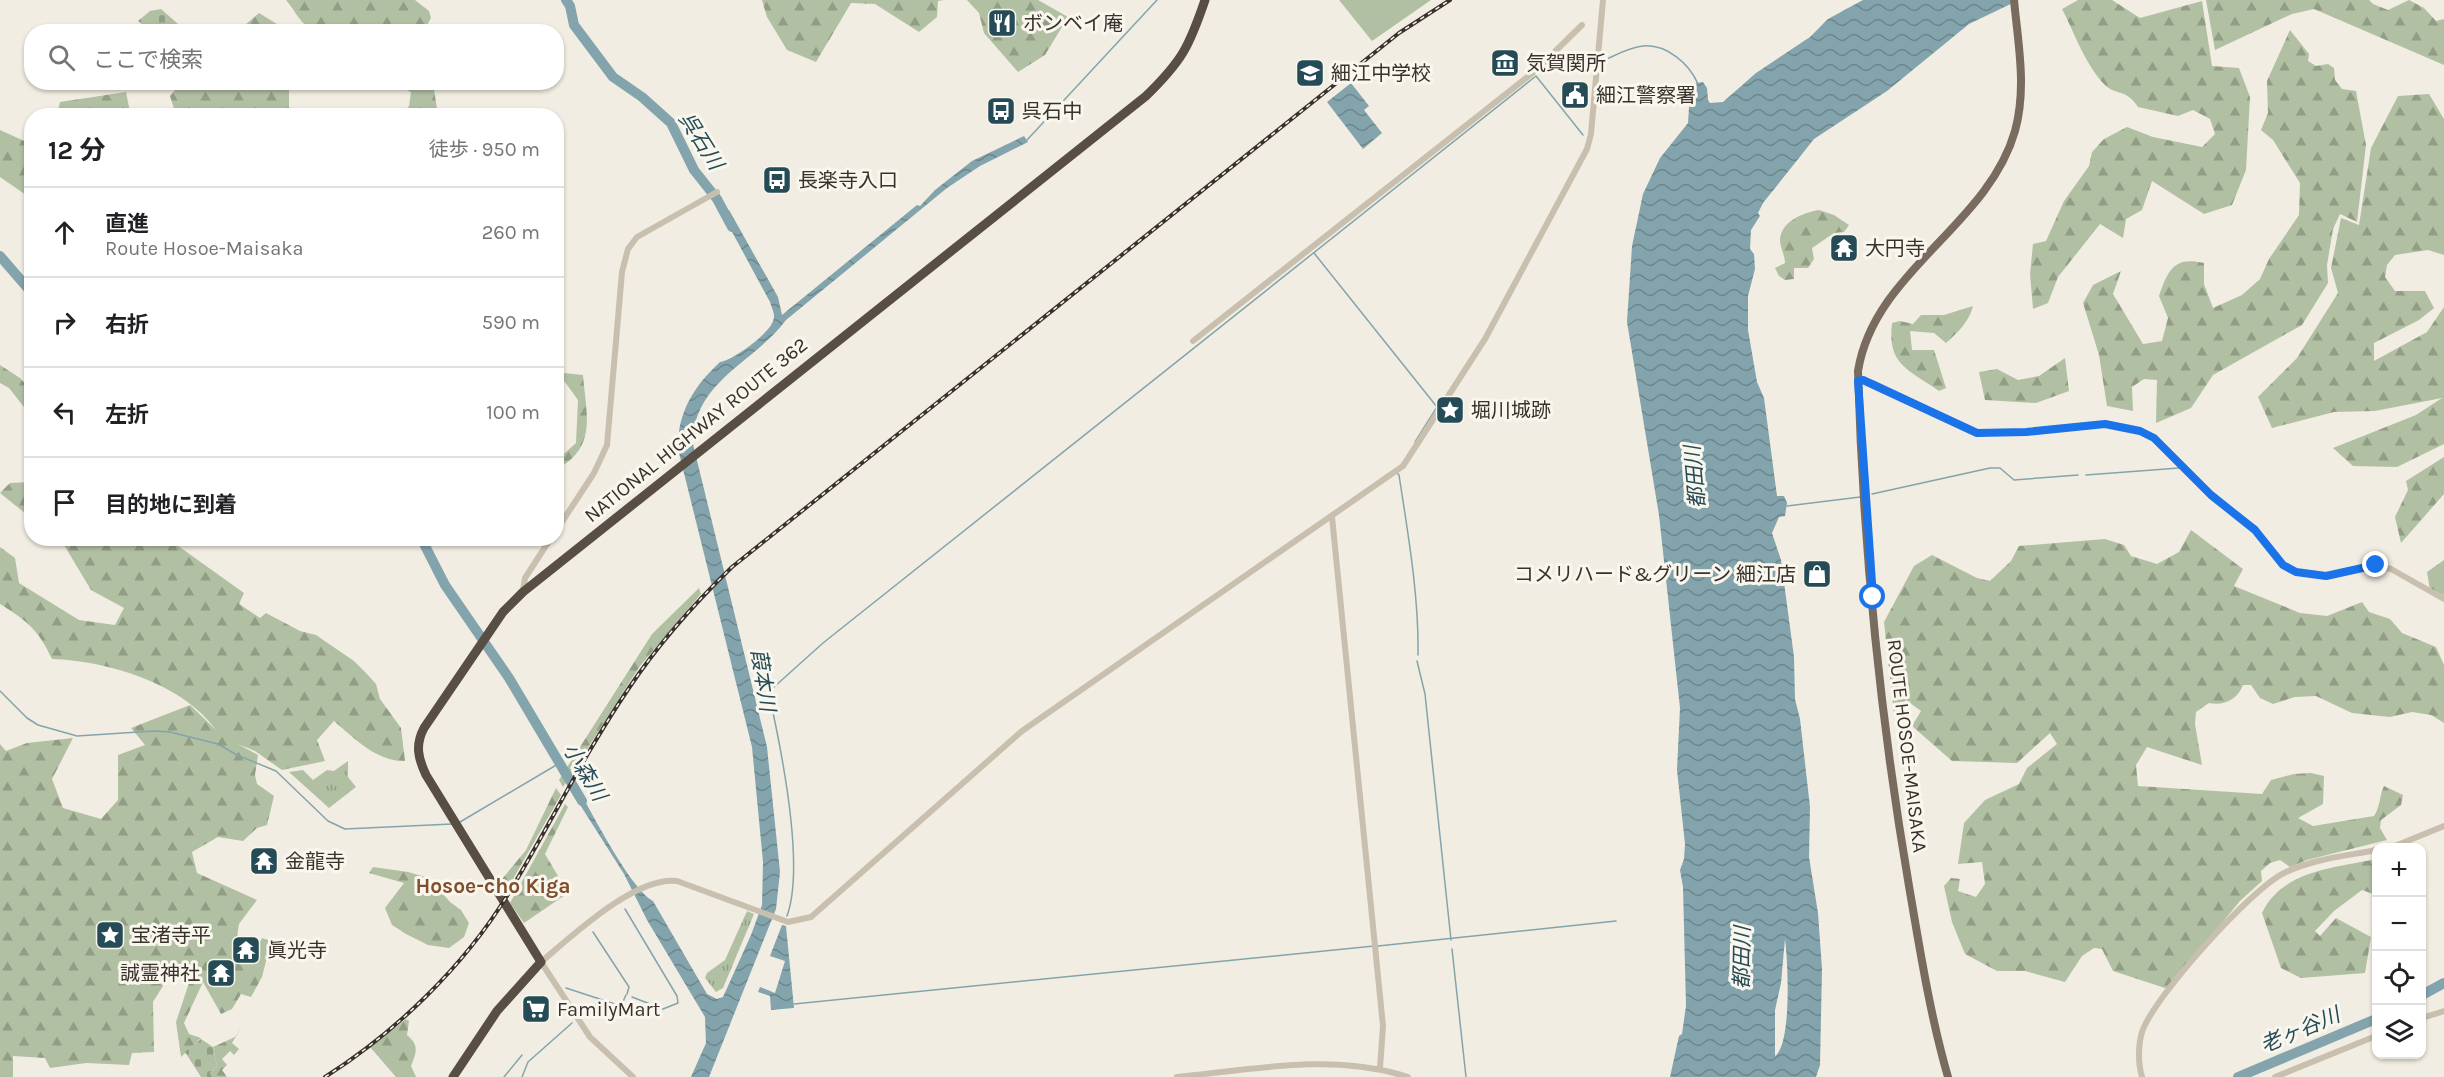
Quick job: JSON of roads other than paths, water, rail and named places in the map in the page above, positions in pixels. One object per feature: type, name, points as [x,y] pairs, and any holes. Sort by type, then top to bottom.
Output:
[{"type":"highway","name":"NATIONAL HIGHWAY ROUTE 362","points":[[541,962],[420,762],[418,743],[424,728],[479,647],[512,602],[523,592],[1146,96],[1173,70],[1191,42],[1205,0]]},
{"type":"highway","points":[[453,1077],[497,1011],[541,962]]},
{"type":"main road","name":"ROUTE HOSOE-MAISAKA","points":[[1948,1077],[1931,1007],[1892,786],[1872,576],[1858,381],[1863,349],[1885,306],[1907,275],[1967,210],[2001,167],[2015,131],[2021,95],[2014,0]]},
{"type":"street","points":[[633,1077],[590,1037],[541,962],[591,919],[658,881],[677,881],[775,918],[788,921],[811,917],[1022,731],[1392,475],[1411,455],[1485,339],[1580,163],[1591,134],[1603,0]]},
{"type":"street","points":[[1193,341],[1535,71],[1582,25]]},
{"type":"street","points":[[564,519],[598,466],[607,445],[623,265],[628,249],[640,234],[717,192]]},
{"type":"street","points":[[1858,381],[1873,382],[1977,433],[2026,432],[2105,424],[2140,431],[2154,438],[2211,495],[2255,530],[2283,565],[2296,572],[2326,576],[2376,565],[2391,569],[2444,599]]},
{"type":"street","points":[[1332,517],[1383,1026],[1380,1068]]},
{"type":"street","points":[[523,592],[525,578],[546,546]]},
{"type":"street","points":[[2402,843],[2444,826]]},
{"type":"street","points":[[2142,1077],[2139,1067],[2142,1031],[2162,1000],[2236,910],[2261,886],[2283,873],[2320,861],[2372,851]]},
{"type":"street","points":[[2426,1016],[2444,1011]]},
{"type":"street","points":[[2275,1077],[2372,1038]]},
{"type":"street","points":[[1177,1077],[1320,1064],[1380,1068],[1408,1077]]},
{"type":"water","name":"都田川","points":[[1863,0],[2019,0],[1969,24],[1887,91],[1814,139],[1763,203],[1758,213],[1760,216],[1751,230],[1750,249],[1754,254],[1755,269],[1748,296],[1748,330],[1757,382],[1764,398],[1777,496],[1784,496],[1787,503],[1785,516],[1779,517],[1772,533],[1781,560],[1794,657],[1795,699],[1800,719],[1810,807],[1809,857],[1818,913],[1822,969],[1820,1065],[1816,1077],[1670,1077],[1679,1036],[1682,1034],[1686,1006],[1683,887],[1680,870],[1684,859],[1685,844],[1677,770],[1680,708],[1659,515],[1627,322],[1632,246],[1643,194],[1660,158],[1688,123],[1690,92],[1696,83],[1703,82],[1707,88],[1710,103],[1723,102],[1756,73],[1810,37],[1828,19]],"holes":[[[1785,939],[1788,1001],[1784,1036],[1775,1056],[1775,1010],[1781,983]]]},
{"type":"water","points":[[1351,83],[1369,106],[1364,110],[1382,133],[1363,149],[1327,102]]},
{"type":"water","points":[[1024,136],[1028,142],[980,166],[947,188],[786,320],[773,335],[716,386],[696,419],[692,440],[767,747],[780,872],[776,909],[709,1077],[691,1077],[706,1043],[705,1017],[647,920],[624,874],[577,800],[573,789],[579,791],[623,867],[644,894],[653,901],[707,994],[717,999],[723,997],[762,905],[763,862],[752,747],[678,449],[678,436],[684,412],[702,381],[720,362],[733,357],[765,333],[774,316],[770,302],[724,217],[729,210],[778,297],[782,315],[917,205],[920,206],[935,190],[972,161]]},
{"type":"water","points":[[782,925],[786,926],[794,1008],[771,1010],[770,996],[758,992],[760,987],[775,993],[785,961],[770,956]]},
{"type":"waterway","name":"呉石川","points":[[566,0],[570,6],[574,25],[613,77],[642,97],[671,123],[694,170],[717,199],[732,227]]},
{"type":"waterway","points":[[1027,140],[1157,0]]},
{"type":"waterway","points":[[1607,59],[1638,47],[1660,48],[1683,62],[1698,84]]},
{"type":"waterway","name":"葭本川","points":[[774,687],[823,643],[1536,76],[1583,135]]},
{"type":"waterway","points":[[1314,253],[1437,407],[1415,442]]},
{"type":"waterway","name":"小森川","points":[[0,256],[24,284]]},
{"type":"waterway","points":[[1872,494],[1990,468],[2000,468],[2014,480],[2078,475]]},
{"type":"waterway","points":[[2086,475],[2179,468]]},
{"type":"waterway","points":[[1396,472],[1399,475],[1412,565],[1417,610],[1418,655]]},
{"type":"waterway","points":[[1787,506],[1860,497]]},
{"type":"waterway","name":"小森川","points":[[425,546],[445,585],[509,678],[582,801]]},
{"type":"waterway","points":[[1417,661],[1425,694],[1451,940]]},
{"type":"waterway","points":[[0,691],[27,718],[38,725],[77,736],[154,731],[170,732],[218,744],[237,755],[276,771],[328,821],[345,829],[452,824]]},
{"type":"waterway","name":"葭本川","points":[[769,694],[785,775],[792,838],[792,894],[787,916]]},
{"type":"waterway","points":[[460,822],[558,764]]},
{"type":"waterway","points":[[625,909],[677,996],[678,1003],[663,1009],[632,997]]},
{"type":"waterway","points":[[1378,946],[1616,921]]},
{"type":"waterway","points":[[593,932],[629,987],[627,994]]},
{"type":"waterway","points":[[794,1004],[1374,946]]},
{"type":"waterway","points":[[1452,949],[1466,1077]]},
{"type":"waterway","name":"老ヶ谷川","points":[[2426,993],[2444,983]]},
{"type":"waterway","points":[[566,988],[621,1006],[626,995]]},
{"type":"waterway","points":[[583,1015],[601,1000]]},
{"type":"waterway","name":"老ヶ谷川","points":[[2238,1077],[2372,1021]]},
{"type":"waterway","points":[[522,1077],[528,1062],[572,1023]]},
{"type":"waterway","points":[[504,1077],[522,1055]]},
{"type":"railway","points":[[325,1077],[402,1019],[449,973],[470,948],[507,896],[629,688],[678,624],[732,567],[1399,33],[1450,0]]},
{"type":"place","name":"ボンベイ庵","points":[[1002,23]]},
{"type":"place","name":"気賀関所","points":[[1505,63]]},
{"type":"place","name":"細江中学校","points":[[1310,73]]},
{"type":"place","name":"細江警察署","points":[[1575,95]]},
{"type":"place","name":"呉石中","points":[[1001,111]]},
{"type":"place","name":"長楽寺入口","points":[[777,180]]},
{"type":"place","name":"大円寺","points":[[1844,248]]},
{"type":"place","name":"堀川城跡","points":[[1450,410]]},
{"type":"place","name":"コメリハード&グリーン 細江店","points":[[1817,574]]},
{"type":"place","name":"金龍寺","points":[[264,861]]},
{"type":"place","name":"宝渚寺平","points":[[110,935]]},
{"type":"place","name":"眞光寺","points":[[246,950]]},
{"type":"place","name":"誠霊神社","points":[[221,973]]},
{"type":"place","name":"FamilyMart","points":[[536,1009]]},
{"type":"district","name":"Hosoe-cho Kiga","points":[[493,886]]}]
